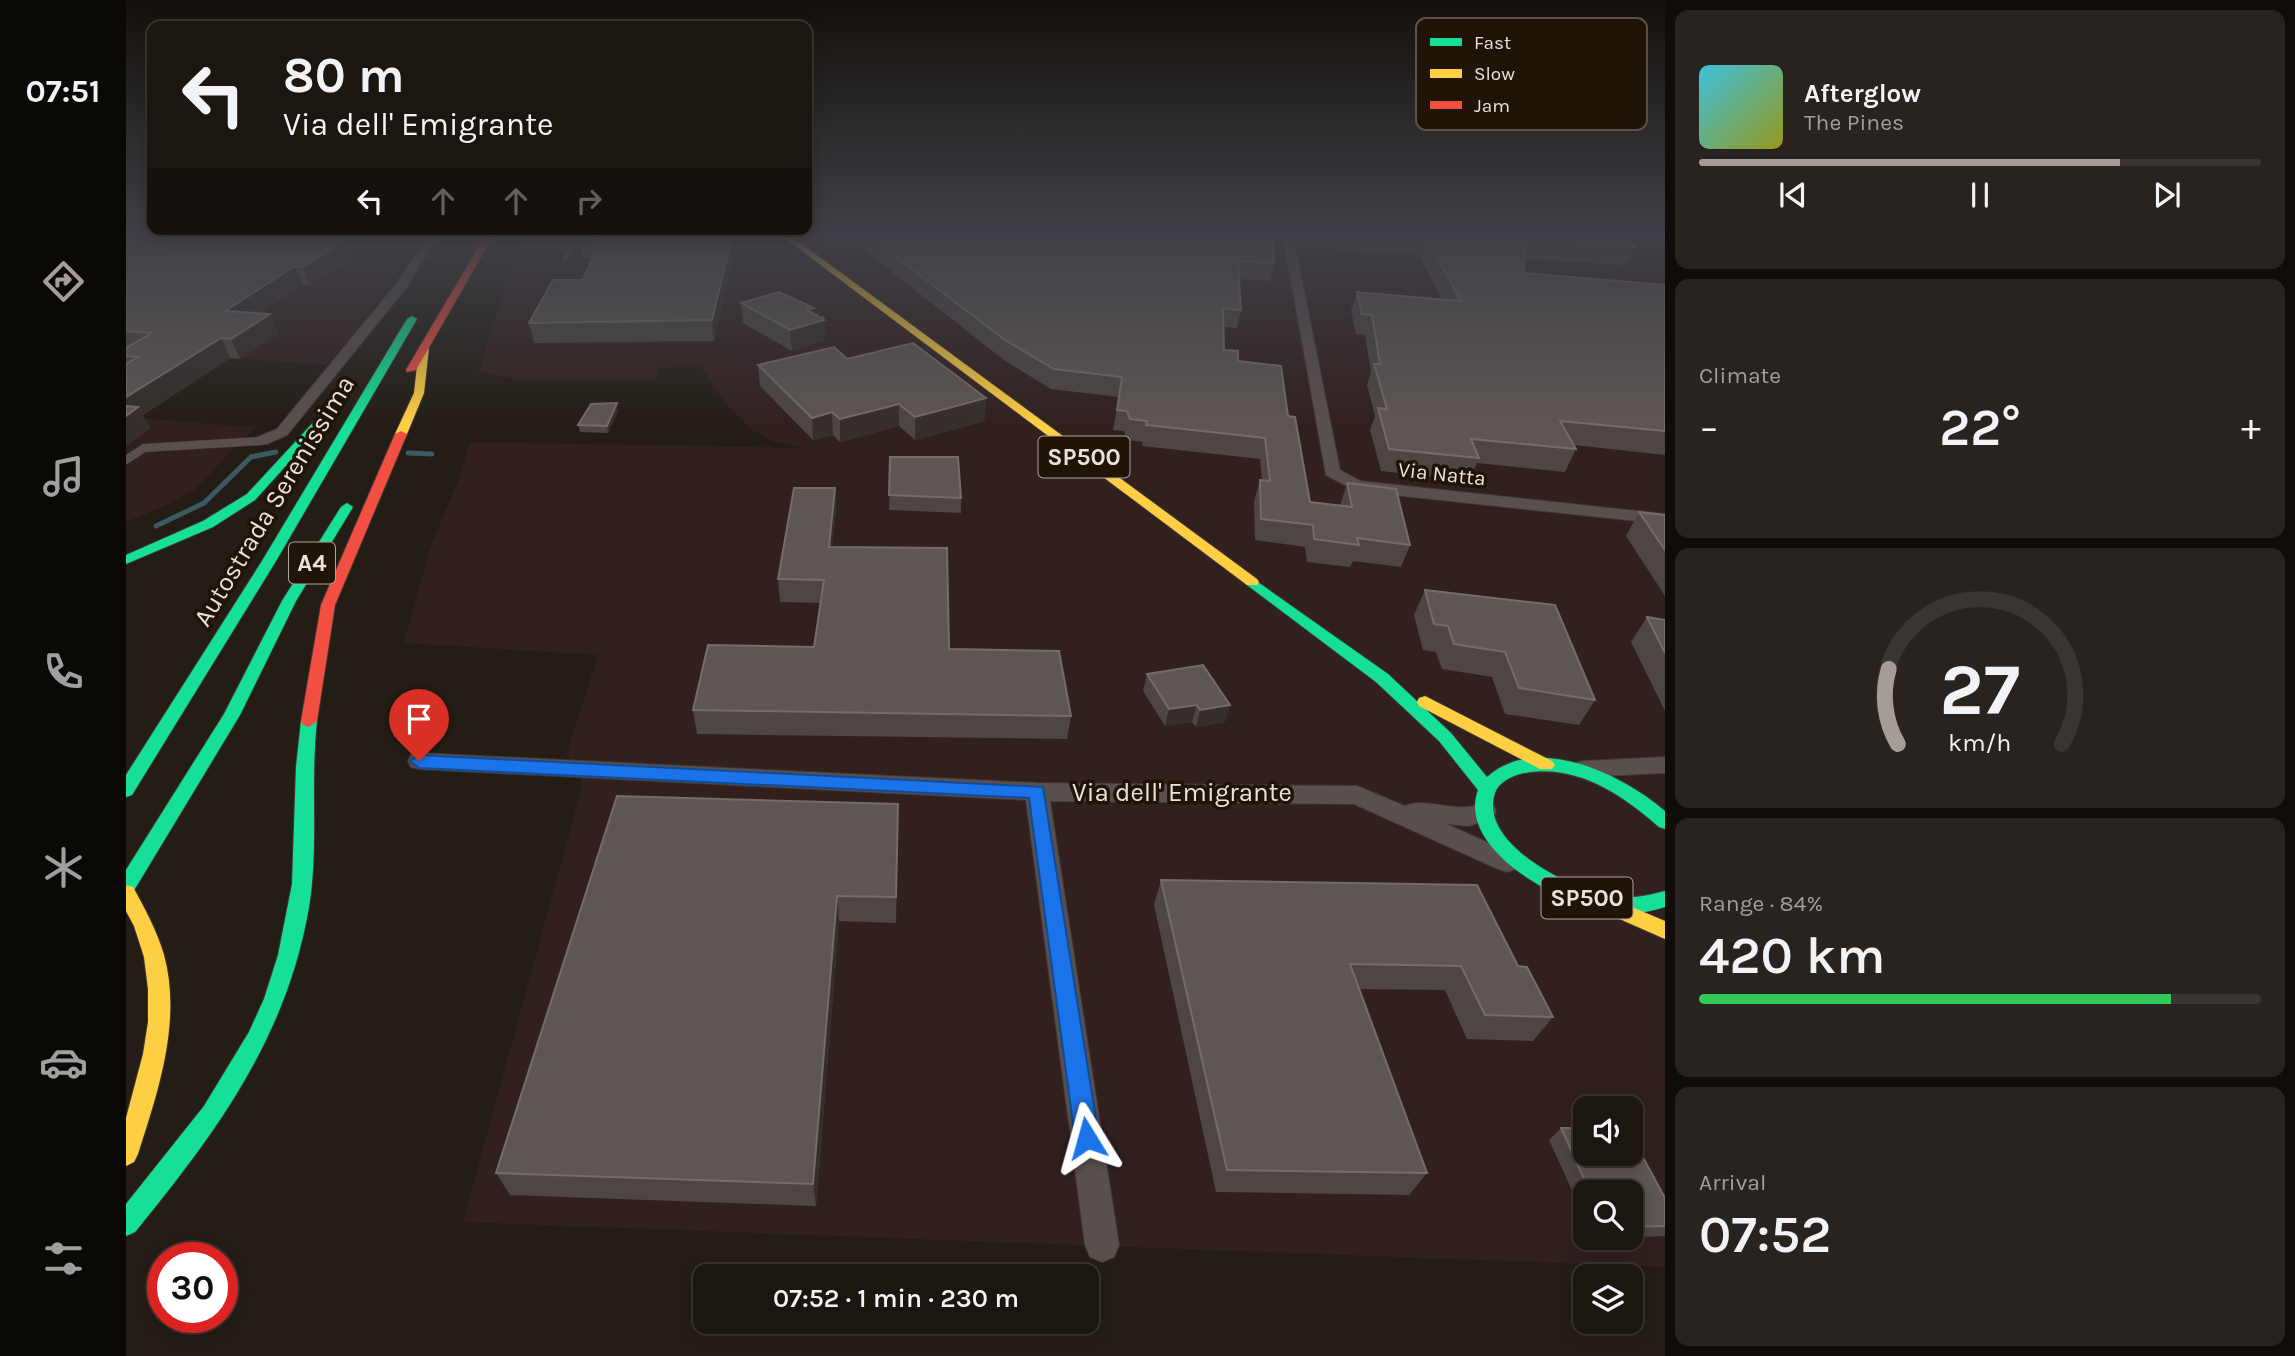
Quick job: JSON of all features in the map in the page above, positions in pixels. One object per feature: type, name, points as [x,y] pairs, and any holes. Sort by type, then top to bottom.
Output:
[{"type":"main road","points":[[400,393],[452,299]]},
{"type":"main road","name":"SP500","points":[[871,299],[1382,678],[1445,737],[1486,800],[1501,844],[1537,876],[1571,894],[1607,904],[1665,930]]},
{"type":"main road","name":"Autostrada Serenissima","points":[[126,790],[269,561],[420,307]]},
{"type":"main road","points":[[126,560],[208,524],[251,497],[398,341]]},
{"type":"main road","points":[[126,1223],[200,1136],[225,1099],[253,1049],[283,976],[299,905],[308,726],[328,605],[339,574],[419,393],[424,348]]},
{"type":"main road","name":"A4","points":[[126,886],[202,759],[232,715],[289,601],[355,491]]},
{"type":"main road","name":"SP500","points":[[1382,678],[1546,765]]},
{"type":"main road","name":"SP500","points":[[1486,800],[1495,778],[1508,770],[1546,765],[1576,769],[1631,793],[1665,822]]},
{"type":"main road","points":[[126,892],[149,937],[160,976],[158,1020],[146,1084],[127,1150]]},
{"type":"main road","name":"SP500","points":[[1607,904],[1641,906],[1665,899]]},
{"type":"street","points":[[261,441],[282,432],[390,299]]},
{"type":"street","name":"Via Natta","points":[[1300,299],[1332,472],[1356,486],[1665,519]]},
{"type":"street","name":"Via dell' Emigrante","points":[[419,761],[1037,792],[1357,795],[1398,811],[1537,876]]},
{"type":"street","points":[[1576,769],[1665,765]]},
{"type":"street","points":[[1037,792],[1102,1245]]},
{"type":"street","name":"Via dell' Emigrante","points":[[1398,811],[1469,817],[1486,800]]},
{"type":"lane","points":[[126,460],[144,448],[261,441]]},
{"type":"shaded area","points":[[126,299],[379,299],[359,328],[327,365],[126,350]]},
{"type":"shaded area","points":[[502,299],[1665,299],[1665,1267],[1643,1266],[1643,1264],[463,1222],[583,783],[567,753],[598,655],[404,643],[430,548],[459,478],[470,442],[800,448],[773,441],[752,430],[726,405],[701,367],[658,368],[656,380],[522,381],[479,372]]},
{"type":"shaded area","points":[[126,417],[237,426],[257,425],[194,490],[165,506],[126,522]]},
{"type":"building","points":[[126,299],[243,299],[225,311],[270,314],[231,339],[221,338],[126,397],[126,364],[138,357],[126,356],[126,348],[152,333],[126,331]]},
{"type":"building","points":[[542,299],[717,299],[712,320],[529,323]]},
{"type":"building","points":[[754,299],[795,299],[814,308],[807,310],[824,320],[790,330],[741,303]]},
{"type":"building","points":[[951,299],[1240,299],[1241,310],[1223,308],[1224,350],[1238,351],[1238,361],[1281,366],[1288,416],[1295,417],[1310,502],[1352,507],[1347,483],[1396,489],[1410,545],[1357,538],[1359,545],[1314,539],[1313,525],[1261,519],[1260,480],[1270,481],[1265,438],[1146,425],[1147,421],[1130,419],[1127,411],[1117,410],[1122,377],[1054,369],[1005,340]]},
{"type":"building","points":[[1359,299],[1665,299],[1665,431],[1560,421],[1576,449],[1471,439],[1479,458],[1389,449],[1378,408],[1387,409],[1374,364],[1380,364],[1372,315],[1362,314]]},
{"type":"building","points":[[913,343],[986,398],[915,417],[899,404],[840,419],[832,412],[812,418],[758,365],[834,347],[847,359]]},
{"type":"building","points":[[617,403],[607,426],[578,425],[591,404]]},
{"type":"building","points":[[126,406],[138,407],[126,416]]},
{"type":"building","points":[[890,457],[958,457],[961,498],[889,495]]},
{"type":"building","points":[[794,488],[835,488],[829,547],[947,548],[949,649],[1059,651],[1071,716],[693,710],[708,645],[814,647],[824,580],[778,579]]},
{"type":"building","points":[[1639,512],[1665,515],[1665,550]]},
{"type":"building","points":[[1425,590],[1555,605],[1595,700],[1519,688],[1505,652],[1454,644],[1448,626],[1434,624]]},
{"type":"building","points":[[1647,617],[1665,620],[1665,653]]},
{"type":"building","points":[[1203,665],[1230,705],[1200,710],[1197,705],[1169,709],[1147,674]]},
{"type":"building","points":[[617,796],[898,804],[896,897],[837,896],[813,1184],[496,1173]]},
{"type":"building","points":[[1161,880],[1477,885],[1518,966],[1527,967],[1553,1017],[1485,1015],[1461,966],[1350,964],[1427,1173],[1227,1170]]},
{"type":"building","points":[[1561,1128],[1573,1128],[1573,1154]]},
{"type":"building","points":[[1643,1157],[1665,1198],[1665,1226],[1643,1227],[1643,1180],[1585,1180],[1578,1166],[1643,1166]]},
{"type":"waterway","points":[[156,526],[204,503],[251,457],[276,452]]},
{"type":"waterway","points":[[408,453],[432,454]]},
{"type":"traffic: fast","points":[[126,790],[269,561],[412,319]]},
{"type":"traffic: fast","points":[[126,560],[208,524],[251,497],[350,389]]},
{"type":"traffic: fast","points":[[126,886],[232,715],[289,601],[347,507]]},
{"type":"traffic: fast","points":[[1252,582],[1382,678],[1445,737],[1487,789]]},
{"type":"traffic: fast","points":[[126,1223],[186,1150],[236,1078],[257,1040],[274,999],[288,955],[302,884],[309,721]]},
{"type":"traffic: fast","points":[[1665,822],[1632,795],[1594,775],[1573,768],[1532,765],[1511,770],[1491,783],[1485,795],[1485,815],[1493,834],[1525,867],[1547,880],[1568,891],[1607,904],[1636,905],[1665,899]]},
{"type":"traffic: slow","points":[[871,299],[1252,582]]},
{"type":"traffic: slow","points":[[401,434],[419,393],[424,348]]},
{"type":"traffic: slow","points":[[1425,702],[1546,765]]},
{"type":"traffic: slow","points":[[126,893],[144,925],[154,957],[159,989],[159,1022],[154,1054],[147,1087],[126,1154]]},
{"type":"traffic: slow","points":[[1613,907],[1665,930]]},
{"type":"traffic: jam","points":[[411,370],[452,299]]},
{"type":"traffic: jam","points":[[309,721],[328,605],[401,434]]},
{"type":"route","points":[[419,761],[1037,792],[1087,1138]]}]
